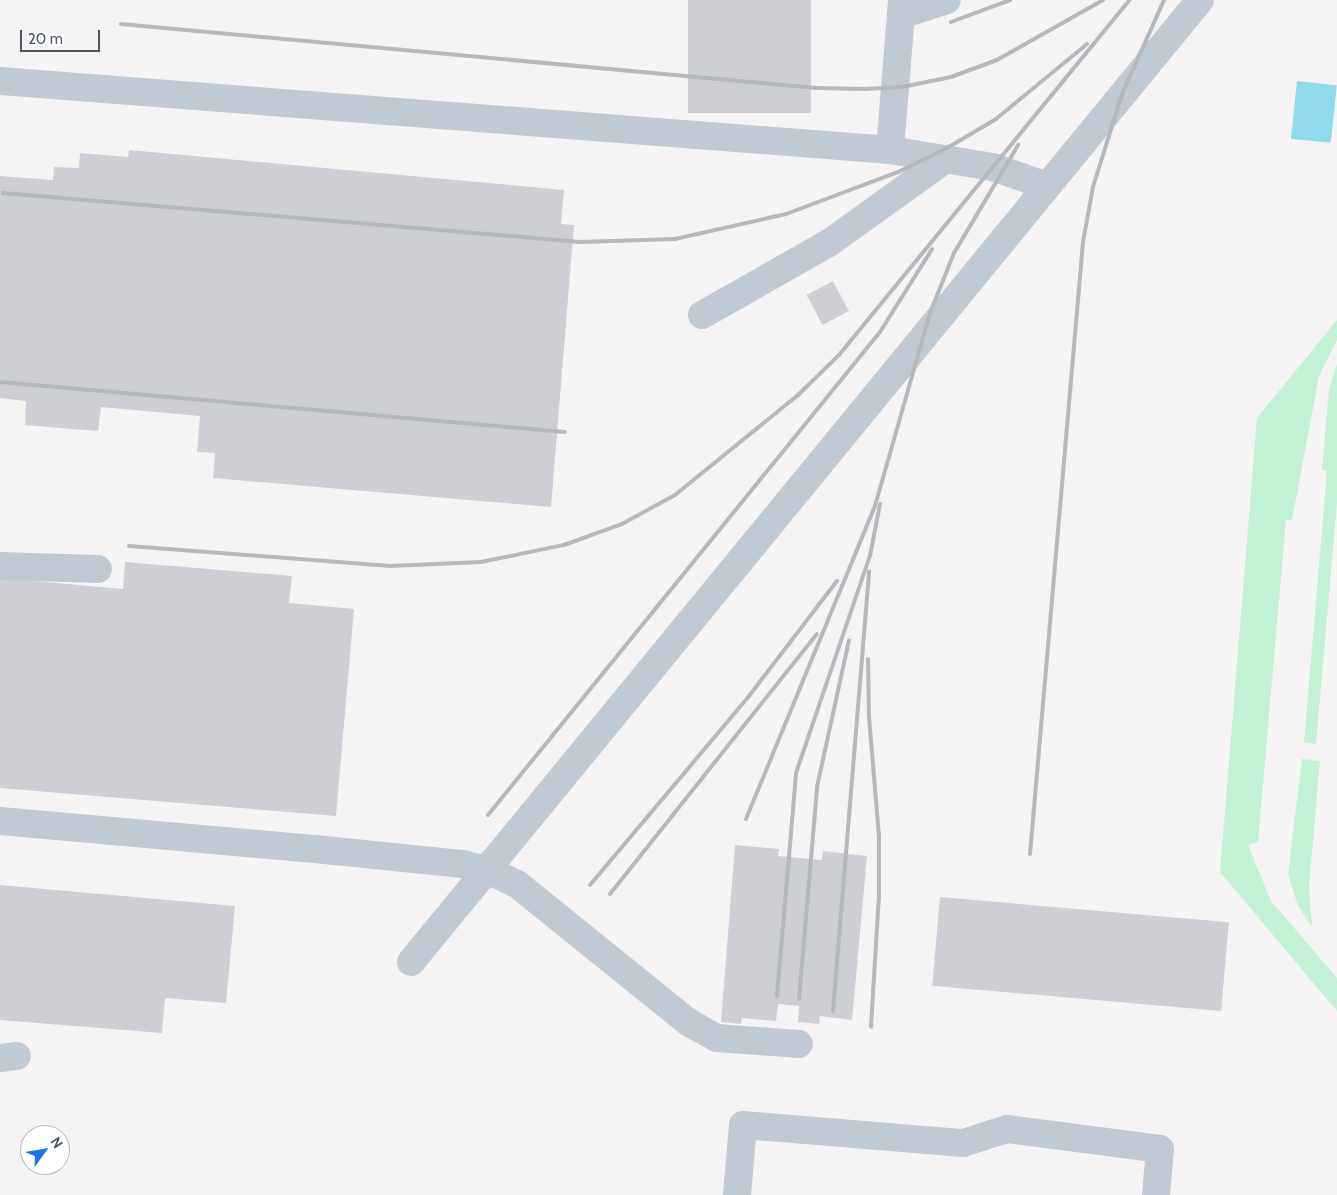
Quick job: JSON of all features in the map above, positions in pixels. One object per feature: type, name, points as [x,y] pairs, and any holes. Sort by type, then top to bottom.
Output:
[{"type":"lane","points":[[890,150],[901,7],[947,0]]},
{"type":"lane","points":[[411,962],[1200,0]]},
{"type":"lane","points":[[0,81],[890,150],[993,167],[1046,186]]},
{"type":"lane","points":[[702,315],[829,242],[946,159]]},
{"type":"lane","points":[[0,566],[98,569]]},
{"type":"lane","points":[[0,821],[463,864],[487,870],[517,884],[688,1022],[717,1038],[799,1044]]},
{"type":"lane","points":[[737,1195],[743,1125],[963,1143],[1007,1129],[1160,1149],[1156,1195]]},
{"type":"green space","points":[[1337,320],[1337,340],[1319,376],[1292,520],[1286,520],[1258,842],[1248,845],[1271,901],[1337,978],[1337,1011],[1220,872],[1257,418]]},
{"type":"green space","points":[[1337,364],[1337,503],[1316,744],[1304,742],[1327,471],[1322,470],[1329,390]]},
{"type":"green space","points":[[1302,759],[1320,761],[1309,887],[1312,926],[1298,906],[1288,874]]},
{"type":"water","points":[[1297,81],[1337,85],[1331,143],[1291,139]]},
{"type":"building","points":[[688,0],[811,0],[811,113],[688,113]]},
{"type":"building","points":[[129,150],[564,190],[561,224],[574,225],[551,507],[213,478],[215,453],[197,452],[200,416],[101,407],[98,431],[25,425],[26,401],[0,398],[0,176],[53,180],[54,167],[79,168],[80,153],[128,157]]},
{"type":"building","points":[[833,281],[849,311],[822,325],[807,295]]},
{"type":"building","points":[[125,562],[292,576],[289,603],[354,609],[336,816],[0,788],[0,578],[123,589]]},
{"type":"building","points":[[735,845],[779,849],[778,856],[822,860],[823,851],[867,856],[852,1020],[820,1016],[819,1024],[798,1022],[799,1006],[778,1004],[776,1021],[742,1018],[741,1024],[721,1022]]},
{"type":"building","points":[[0,885],[235,906],[226,1003],[165,998],[162,1033],[0,1020]]},
{"type":"building","points":[[940,897],[1229,922],[1221,1011],[932,986]]},
{"type":"railway","points":[[951,22],[1010,0]]},
{"type":"railway","points":[[121,24],[816,88],[865,89],[902,87],[951,77],[997,60],[1103,0]]},
{"type":"railway","points":[[129,546],[390,566],[481,562],[564,545],[622,524],[675,495],[798,395],[839,355],[1130,0]]},
{"type":"railway","points":[[1030,854],[1083,242],[1093,187],[1122,94],[1164,0]]},
{"type":"railway","points":[[3,193],[580,242],[675,239],[786,214],[898,172],[947,148],[996,119],[1087,44]]},
{"type":"railway","points":[[746,819],[875,506],[930,313],[954,253],[1018,145]]},
{"type":"railway","points":[[488,815],[880,332],[932,249]]},
{"type":"railway","points":[[0,382],[565,432]]},
{"type":"railway","points":[[777,996],[796,773],[870,556],[880,504]]},
{"type":"railway","points":[[833,1011],[869,571]]},
{"type":"railway","points":[[590,885],[749,696],[837,581]]},
{"type":"railway","points":[[610,894],[817,634]]},
{"type":"railway","points":[[799,999],[817,787],[849,640]]},
{"type":"railway","points":[[868,659],[869,717],[879,835],[879,895],[871,1027]]}]
